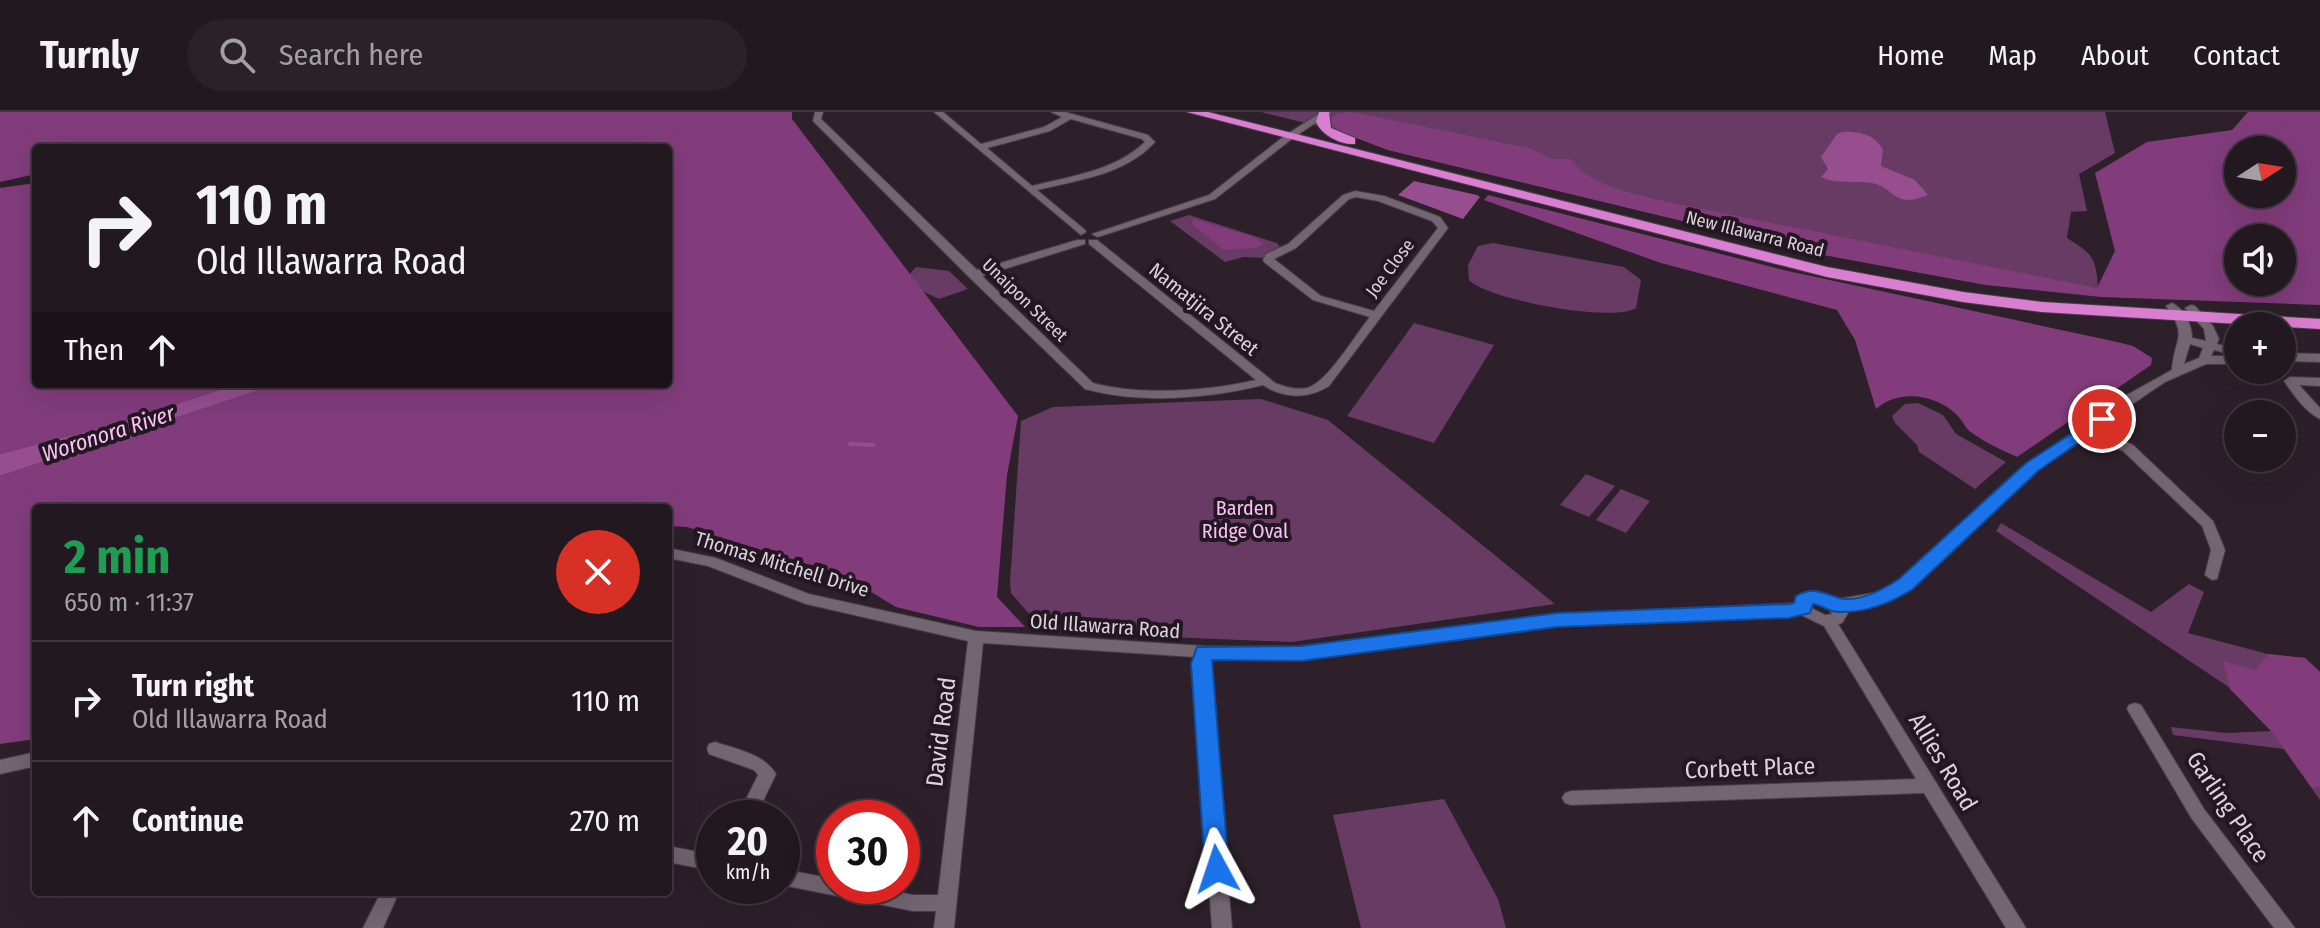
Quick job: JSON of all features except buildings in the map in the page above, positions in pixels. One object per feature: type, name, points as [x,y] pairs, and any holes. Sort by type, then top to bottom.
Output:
[{"type":"highway","name":"New Illawarra Road","points":[[1193,112],[1372,151],[1875,272],[2186,320],[2320,314]]},
{"type":"highway","name":"New Illawarra Road","points":[[1218,112],[1842,276],[2042,307],[2186,320],[2320,324]]},
{"type":"highway","points":[[1322,113],[1326,130],[1372,151]]},
{"type":"street","name":"Unaipon Street","points":[[819,112],[816,119],[970,273],[1089,386],[1100,391],[1234,389],[1265,381]]},
{"type":"street","name":"Namatjira Street","points":[[938,112],[1086,237],[1265,381],[1278,389],[1296,393]]},
{"type":"street","points":[[1031,189],[1114,165],[1134,156],[1150,142],[1145,137],[1055,112]]},
{"type":"street","points":[[970,273],[1212,197],[1322,113]]},
{"type":"street","points":[[980,147],[1047,129],[1070,116]]},
{"type":"street","name":"Joe Close","points":[[1296,393],[1314,390],[1325,383],[1377,315],[1442,230],[1443,225],[1436,219],[1387,200],[1355,194],[1346,197],[1292,246],[1270,256],[1268,260],[1317,298],[1377,315]]},
{"type":"street","points":[[2186,320],[2212,343],[2224,348]]},
{"type":"street","points":[[2186,320],[2212,343],[2224,344]]},
{"type":"street","points":[[2178,370],[2186,320]]},
{"type":"street","points":[[2204,360],[2212,343]]},
{"type":"street","points":[[2296,357],[2317,358]]},
{"type":"street","points":[[1832,613],[1889,595],[1906,584],[2032,467],[2087,428],[2178,370],[2204,360],[2224,360]]},
{"type":"street","points":[[2315,382],[2290,381],[2320,415]]},
{"type":"street","points":[[2087,428],[2128,448],[2208,524],[2218,550],[2212,575]]},
{"type":"street","name":"Thomas Mitchell Drive","points":[[672,554],[711,562],[806,599],[976,637]]},
{"type":"street","name":"Old Illawarra Road","points":[[976,637],[1204,652],[1301,654],[1557,620],[1803,608],[1816,619],[1832,613]]},
{"type":"street","name":"Allies Road","points":[[1832,613],[1930,786],[2016,928]]},
{"type":"street","name":"David Road","points":[[944,928],[976,637]]},
{"type":"street","points":[[1204,652],[1201,664],[1222,928]]},
{"type":"street","name":"Garling Place","points":[[2135,709],[2198,814],[2285,928]]},
{"type":"street","points":[[715,749],[760,765],[767,774],[756,800]]},
{"type":"street","points":[[0,767],[32,760]]},
{"type":"street","name":"Corbett Place","points":[[1571,798],[1930,786]]},
{"type":"street","points":[[672,855],[696,859]]},
{"type":"street","points":[[800,881],[913,903],[946,903]]},
{"type":"street","points":[[373,928],[388,896]]},
{"type":"green space","points":[[1261,112],[2105,112],[2115,153],[2079,174],[2087,211],[2071,212],[2067,238],[2092,258],[2098,288],[1986,285],[1824,255],[1388,150],[1338,131]]},
{"type":"green space","points":[[1189,215],[1277,243],[1281,248],[1264,258],[1244,257],[1225,262],[1170,221]]},
{"type":"green space","points":[[1493,243],[1624,267],[1641,280],[1636,308],[1623,312],[1579,311],[1524,302],[1481,288],[1469,280],[1468,265],[1478,246]]},
{"type":"green space","points":[[916,267],[949,271],[968,289],[939,299],[913,287],[907,277]]},
{"type":"green space","points":[[1414,323],[1494,345],[1434,443],[1347,416]]},
{"type":"green space","name":"Barden Ridge Oval","points":[[1261,399],[1328,420],[1555,604],[1292,642],[1045,632],[1011,593],[1021,421],[1053,407]]},
{"type":"green space","points":[[1918,403],[1943,415],[1956,434],[2006,462],[1975,489],[1919,452],[1917,445],[1892,416],[1905,404]]},
{"type":"green space","points":[[1586,474],[1615,486],[1589,517],[1560,505]]},
{"type":"green space","points":[[1621,489],[1650,501],[1626,533],[1596,520]]},
{"type":"green space","points":[[2001,523],[2151,612],[2189,584],[2204,592],[2188,633],[2268,654],[2305,658],[2320,672],[2320,800],[2284,749],[2173,735],[2171,727],[2226,733],[2271,731],[2230,688],[1996,531]]},
{"type":"green space","points":[[1444,799],[1498,899],[1506,928],[1361,928],[1333,815]]},
{"type":"shaded area","points":[[0,112],[792,112],[792,119],[1018,416],[1007,475],[997,597],[1025,627],[979,627],[896,607],[843,575],[687,527],[672,526],[672,504],[32,504],[32,740],[0,744],[0,476],[266,388],[672,388],[672,144],[32,144],[32,175],[0,182]]},
{"type":"shaded area","points":[[1352,112],[1529,148],[1552,159],[1570,159],[1602,183],[1668,202],[2097,288],[2115,251],[2095,173],[2147,142],[2232,130],[2248,112],[2320,112],[2320,305],[2101,297],[1986,285],[1824,255],[1388,150],[1338,131],[1332,125],[1332,118],[1338,113]]},
{"type":"shaded area","points":[[32,184],[32,388],[225,388],[122,422],[0,454],[0,188]]},
{"type":"shaded area","points":[[1488,195],[1788,271],[2133,346],[2152,358],[2151,365],[2017,457],[1977,437],[1947,407],[1928,398],[1895,399],[1876,409],[1855,340],[1837,310],[1661,263],[1484,200]]},
{"type":"shaded area","points":[[1193,219],[1254,237],[1263,244],[1256,248],[1224,250],[1192,224]]},
{"type":"shaded area","points":[[2268,654],[2305,658],[2320,672],[2320,787],[2312,788],[2272,732],[2230,689],[2223,661],[2256,670]]},
{"type":"water","points":[[1843,132],[1871,137],[1883,150],[1881,166],[1915,180],[1928,195],[1900,199],[1879,185],[1821,177],[1828,169],[1821,157],[1837,134]]},
{"type":"water","points":[[1414,181],[1480,197],[1463,219],[1398,195]]},
{"type":"water","name":"Woronora River","points":[[225,388],[266,388],[0,476],[0,454],[122,422]]},
{"type":"waterway","points":[[850,444],[873,445]]},
{"type":"route","points":[[1217,869],[1201,664],[1204,652],[1301,654],[1557,620],[1789,611],[1803,608],[1806,598],[1816,596],[1836,605],[1865,602],[1889,595],[1906,584],[2032,467],[2102,419]]}]
